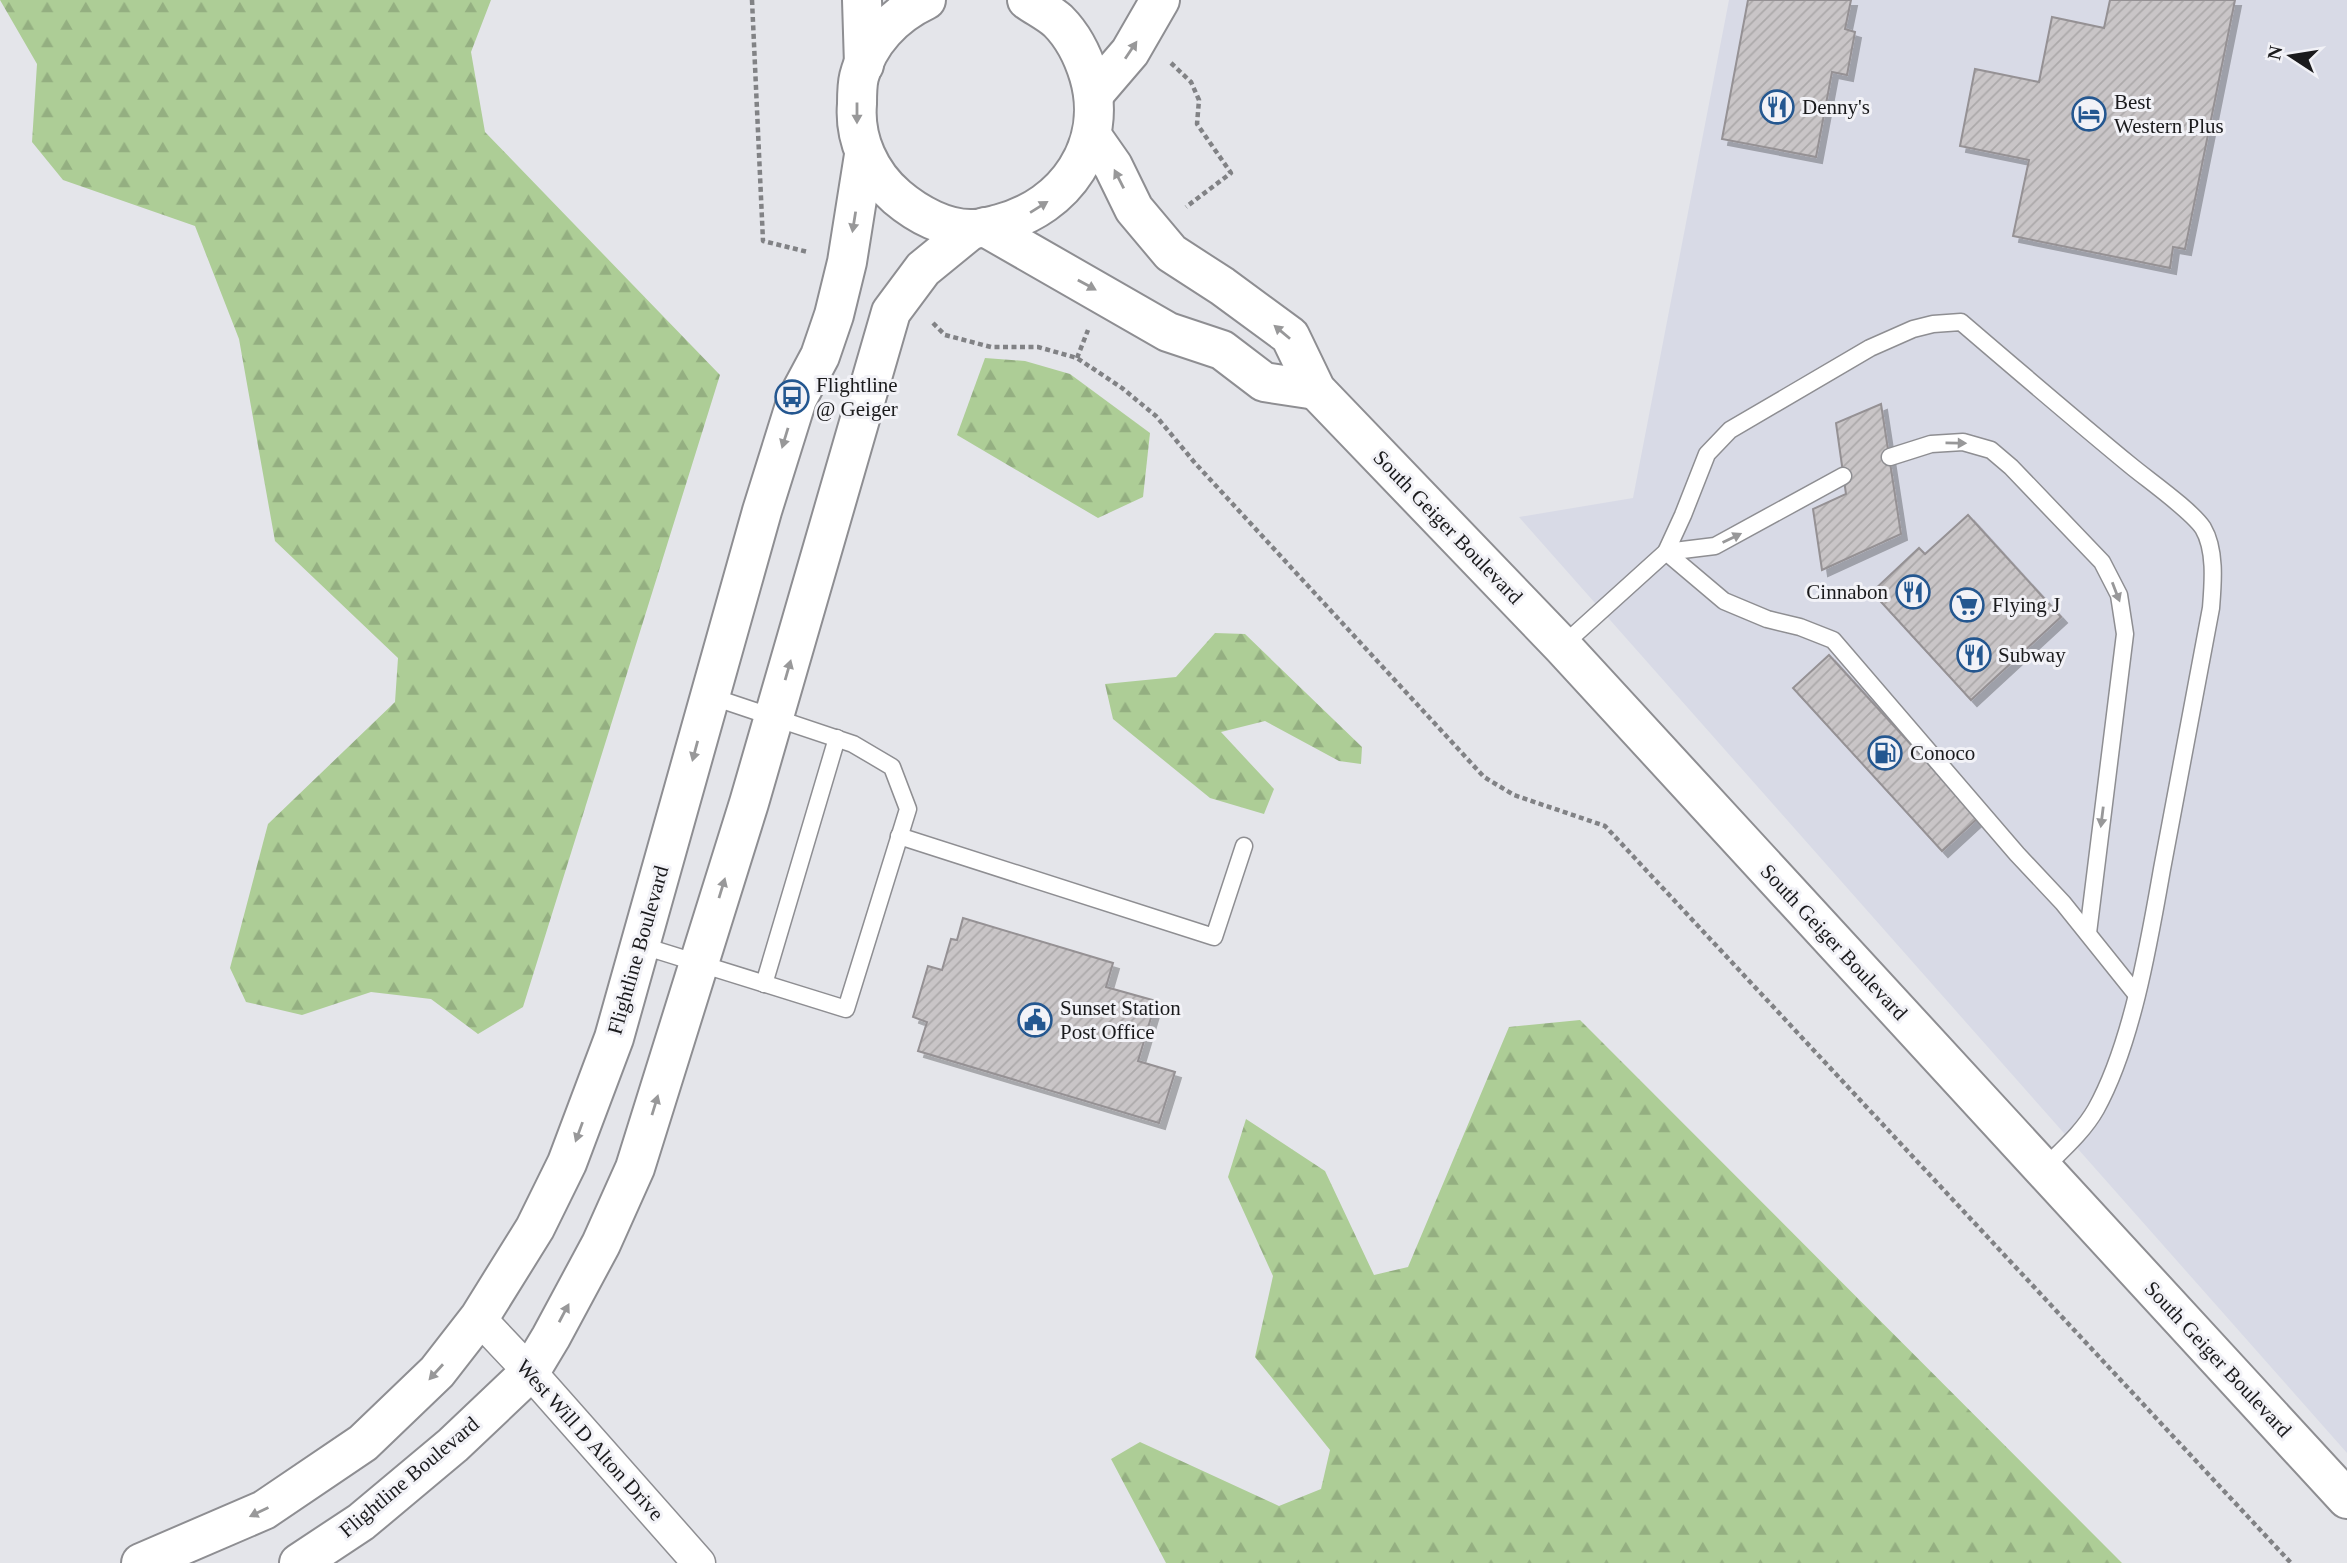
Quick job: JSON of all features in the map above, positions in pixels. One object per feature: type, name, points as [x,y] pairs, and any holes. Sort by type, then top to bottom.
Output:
[{"type":"main road","points":[[862,0],[864,65]]},
{"type":"main road","points":[[926,0],[905,10],[876,39],[859,77],[856,118],[864,155],[884,186],[913,211],[947,225],[978,228],[1021,219],[1053,199],[1077,171],[1092,136],[1094,94],[1083,55],[1058,21],[1027,0]]},
{"type":"main road","points":[[1094,94],[1130,52],[1160,0]]},
{"type":"main road","name":"South Geiger Boulevard","points":[[1092,136],[1113,166],[1134,209],[1171,253],[1223,286],[1290,336],[1316,390],[1562,646],[2347,1499]]},
{"type":"main road","name":"Flightline Boulevard","points":[[141,1563],[264,1510],[363,1443],[437,1372],[479,1318],[535,1228],[567,1163],[614,1038],[762,511],[797,399],[820,356],[847,262],[864,155]]},
{"type":"main road","name":"Flightline Boulevard","points":[[299,1563],[360,1522],[453,1445],[530,1372],[601,1244],[635,1168],[699,964],[891,312],[923,269],[978,228]]},
{"type":"main road","points":[[978,228],[1168,332],[1222,350],[1264,382],[1316,390]]},
{"type":"street","name":"West Will D Alton Drive","points":[[479,1318],[699,1563]]},
{"type":"lane","points":[[1562,646],[1666,552],[1707,454],[1730,430],[1870,348],[1913,329],[1933,324],[1961,322],[2203,528],[2210,552],[2213,578],[2211,608],[2153,919],[2136,993],[2117,1062],[2095,1110],[2076,1136],[2043,1169]]},
{"type":"lane","points":[[1890,457],[1931,444],[1963,442],[1991,450],[2011,467],[2102,562],[2119,595],[2125,634],[2088,933]]},
{"type":"lane","points":[[1666,552],[1716,546],[1843,476]]},
{"type":"lane","points":[[1666,552],[1724,601],[1767,619],[1800,626],[1833,640],[2088,933],[2136,993]]},
{"type":"lane","points":[[640,945],[846,1009],[908,809],[892,767],[853,744],[710,696]]},
{"type":"lane","points":[[764,984],[837,738]]},
{"type":"lane","points":[[899,836],[1214,937],[1244,846]]},
{"type":"path","points":[[752,0],[763,241],[847,262]]},
{"type":"path","points":[[903,296],[945,335],[991,347],[1038,347],[1077,358],[1156,415],[1195,463],[1484,777],[1514,795],[1605,826],[2291,1563]]},
{"type":"shaded area","points":[[1729,0],[2347,0],[2347,1453],[1519,517],[1633,498]]},
{"type":"green space","points":[[0,0],[491,0],[471,52],[485,132],[720,375],[523,1007],[478,1034],[431,999],[371,992],[302,1015],[246,1002],[230,968],[268,824],[395,702],[398,658],[275,541],[239,339],[195,226],[63,180],[32,142],[37,64]]},
{"type":"green space","points":[[985,358],[1025,361],[1070,374],[1150,433],[1143,497],[1098,518],[957,435]]},
{"type":"green space","points":[[1215,633],[1245,634],[1362,747],[1361,764],[1339,761],[1265,721],[1221,732],[1274,789],[1264,814],[1210,798],[1113,719],[1105,684],[1176,677]]},
{"type":"green space","points":[[1580,1020],[2122,1563],[1166,1563],[1111,1459],[1140,1442],[1279,1506],[1321,1489],[1330,1450],[1255,1357],[1273,1276],[1228,1177],[1246,1119],[1325,1171],[1374,1275],[1408,1267],[1509,1027]]},
{"type":"building","name":"Denny's","points":[[1748,0],[1851,0],[1845,29],[1855,32],[1847,75],[1832,72],[1816,157],[1722,139]]},
{"type":"building","name":"Best Western Plus","points":[[2110,0],[2235,0],[2185,249],[2173,247],[2170,268],[2013,236],[2029,160],[1960,146],[1975,69],[2039,82],[2052,17],[2104,28]]},
{"type":"building","points":[[1881,404],[1901,534],[1822,570],[1813,509],[1846,494],[1836,423]]},
{"type":"building","name":"Flying J","points":[[1968,515],[2061,617],[1971,700],[1872,592],[1919,548],[1925,554]]},
{"type":"building","name":"Conoco","points":[[1829,655],[1978,818],[1942,851],[1793,688]]},
{"type":"building","name":"Sunset Station Post Office","points":[[963,918],[1113,963],[1106,987],[1156,1001],[1138,1061],[1175,1072],[1159,1123],[918,1051],[927,1022],[913,1017],[928,966],[942,970],[951,939],[957,940]]},
{"type":"place","name":"Denny's","points":[[1777,107]]},
{"type":"place","name":"Best Western Plus","points":[[2089,114]]},
{"type":"place","name":"Flightline @ Geiger","points":[[792,397]]},
{"type":"place","name":"Cinnabon","points":[[1913,592]]},
{"type":"place","name":"Flying J","points":[[1967,605]]},
{"type":"place","name":"Subway","points":[[1974,655]]},
{"type":"place","name":"Conoco","points":[[1885,753]]},
{"type":"place","name":"Sunset Station Post Office","points":[[1035,1020]]}]
